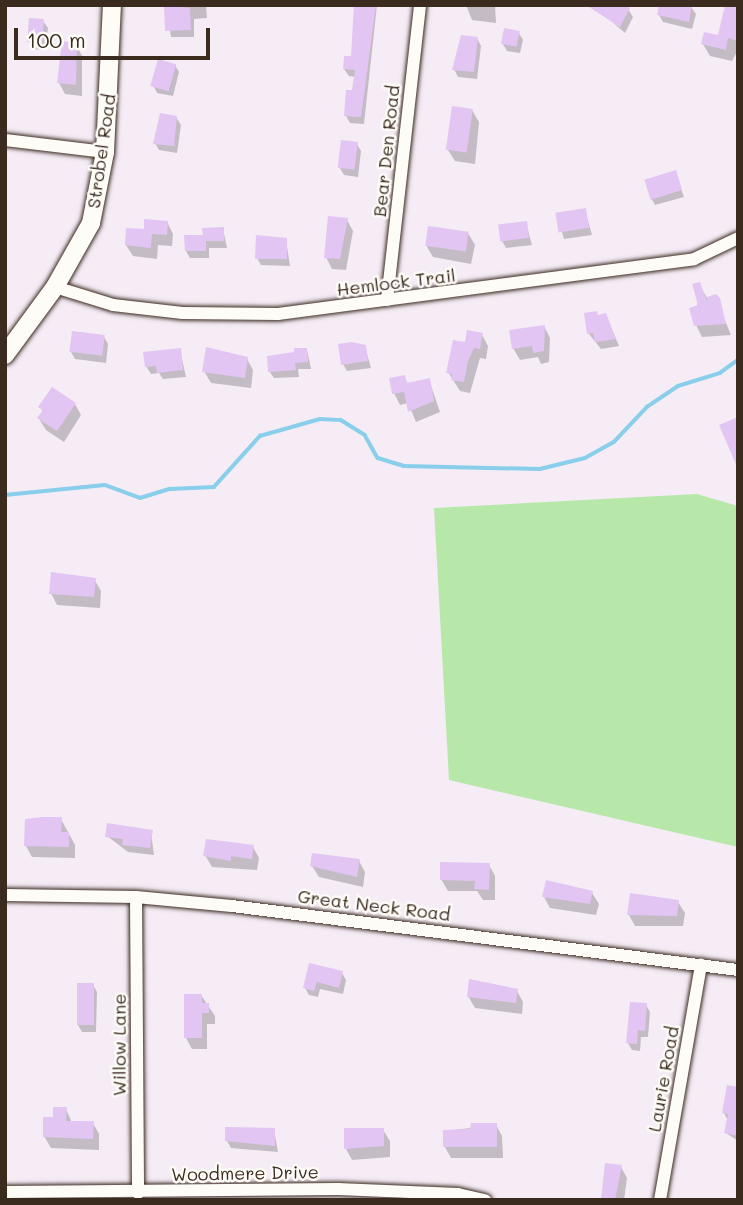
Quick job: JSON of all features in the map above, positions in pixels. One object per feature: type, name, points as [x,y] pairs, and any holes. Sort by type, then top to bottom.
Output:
[{"type":"street","name":"Strobel Road","points":[[5,355],[55,287],[91,223],[105,152],[113,5]]},
{"type":"street","name":"Bear Den Road","points":[[387,300],[420,5]]},
{"type":"street","points":[[5,140],[105,152]]},
{"type":"street","name":"Hemlock Trail","points":[[55,287],[113,305],[183,313],[278,314],[694,259],[738,238]]},
{"type":"street","name":"Great Neck Road","points":[[5,895],[136,897],[738,970]]},
{"type":"street","name":"Willow Lane","points":[[136,897],[138,1193]]},
{"type":"street","name":"Laurie Road","points":[[660,1200],[701,965]]},
{"type":"street","name":"Woodmere Drive","points":[[5,1192],[138,1193],[338,1189],[458,1194],[485,1200]]},
{"type":"green space","points":[[697,494],[738,506],[738,847],[449,780],[434,508]]},
{"type":"building","points":[[164,5],[190,8],[191,30],[165,31]]},
{"type":"building","points":[[354,5],[376,5],[361,117],[344,116],[346,90],[352,90],[355,70],[343,69],[344,56],[351,56]]},
{"type":"building","points":[[586,5],[624,5],[630,8],[620,27]]},
{"type":"building","points":[[659,5],[692,5],[689,22],[657,15]]},
{"type":"building","points":[[725,5],[738,5],[738,41],[728,38],[726,50],[701,44],[704,32],[718,35]]},
{"type":"building","points":[[29,18],[44,19],[42,43],[27,42]]},
{"type":"building","points":[[504,28],[520,31],[517,47],[501,44]]},
{"type":"building","points":[[461,35],[478,37],[474,72],[452,70]]},
{"type":"building","points":[[62,41],[77,43],[76,85],[57,83]]},
{"type":"building","points":[[158,59],[176,64],[169,91],[150,86]]},
{"type":"building","points":[[452,106],[473,109],[467,152],[446,150]]},
{"type":"building","points":[[160,113],[177,116],[174,146],[153,144]]},
{"type":"building","points":[[341,140],[358,142],[354,170],[338,168]]},
{"type":"building","points":[[676,170],[682,190],[651,200],[644,180]]},
{"type":"building","points":[[586,208],[589,228],[559,233],[555,213]]},
{"type":"building","points":[[328,216],[348,218],[340,259],[324,258]]},
{"type":"building","points":[[144,219],[168,221],[167,235],[152,234],[151,248],[125,245],[126,228],[144,229]]},
{"type":"building","points":[[527,221],[529,238],[500,241],[498,225]]},
{"type":"building","points":[[428,226],[469,232],[466,252],[425,246]]},
{"type":"building","points":[[224,227],[224,241],[206,241],[206,251],[185,251],[184,235],[203,235],[202,228]]},
{"type":"building","points":[[256,235],[287,238],[287,259],[255,259]]},
{"type":"building","points":[[700,282],[707,302],[707,297],[716,294],[720,298],[726,324],[694,326],[689,308],[698,305],[692,284]]},
{"type":"building","points":[[597,311],[598,315],[606,313],[616,339],[595,342],[593,333],[587,334],[584,313]]},
{"type":"building","points":[[545,325],[544,351],[533,353],[532,346],[512,349],[509,330]]},
{"type":"building","points":[[467,330],[483,333],[480,349],[474,348],[464,382],[451,380],[452,374],[446,373],[453,340],[465,342]]},
{"type":"building","points":[[72,331],[105,335],[102,356],[69,352]]},
{"type":"building","points":[[352,342],[366,345],[368,361],[341,365],[338,344]]},
{"type":"building","points":[[206,347],[248,357],[245,378],[202,372]]},
{"type":"building","points":[[181,348],[183,370],[157,373],[156,366],[145,367],[143,352]]},
{"type":"building","points":[[294,348],[307,348],[308,362],[295,363],[296,370],[268,372],[267,356],[294,352]]},
{"type":"building","points":[[405,375],[407,383],[430,378],[434,401],[408,412],[404,392],[392,394],[389,378]]},
{"type":"building","points":[[52,387],[76,403],[57,431],[37,418],[43,410],[38,407]]},
{"type":"building","points":[[738,417],[738,469],[719,425]]},
{"type":"building","points":[[51,572],[96,578],[94,597],[49,594]]},
{"type":"building","points":[[62,817],[61,832],[69,832],[69,847],[24,846],[25,819]]},
{"type":"building","points":[[107,823],[153,830],[150,848],[122,845],[123,839],[105,837]]},
{"type":"building","points":[[206,839],[254,845],[252,859],[231,856],[231,861],[203,856]]},
{"type":"building","points":[[312,853],[360,859],[357,877],[310,866]]},
{"type":"building","points":[[440,862],[490,863],[489,890],[474,889],[475,881],[440,880]]},
{"type":"building","points":[[546,880],[593,891],[590,904],[542,897]]},
{"type":"building","points":[[630,893],[679,900],[677,916],[627,915]]},
{"type":"building","points":[[309,963],[343,971],[339,988],[317,982],[314,991],[303,988]]},
{"type":"building","points":[[469,979],[518,989],[516,1003],[467,997]]},
{"type":"building","points":[[77,983],[94,983],[94,1025],[77,1025]]},
{"type":"building","points":[[184,994],[202,994],[202,1003],[209,1003],[209,1013],[202,1013],[202,1038],[184,1038]]},
{"type":"building","points":[[630,1002],[647,1003],[645,1031],[638,1030],[637,1044],[626,1043]]},
{"type":"building","points":[[727,1085],[738,1087],[738,1136],[724,1133],[728,1114],[722,1113]]},
{"type":"building","points":[[53,1107],[67,1107],[66,1121],[94,1121],[93,1139],[43,1137],[43,1117],[53,1117]]},
{"type":"building","points":[[471,1123],[497,1123],[497,1147],[443,1147],[443,1130],[470,1129]]},
{"type":"building","points":[[225,1127],[275,1128],[275,1146],[225,1141]]},
{"type":"building","points":[[344,1128],[384,1128],[384,1146],[344,1149]]},
{"type":"building","points":[[605,1163],[622,1165],[615,1200],[601,1200]]},
{"type":"waterway","points":[[5,495],[105,485],[140,498],[170,489],[214,487],[260,436],[320,419],[341,420],[365,435],[378,458],[404,466],[540,469],[585,458],[614,442],[647,407],[678,386],[720,373],[738,360]]}]
